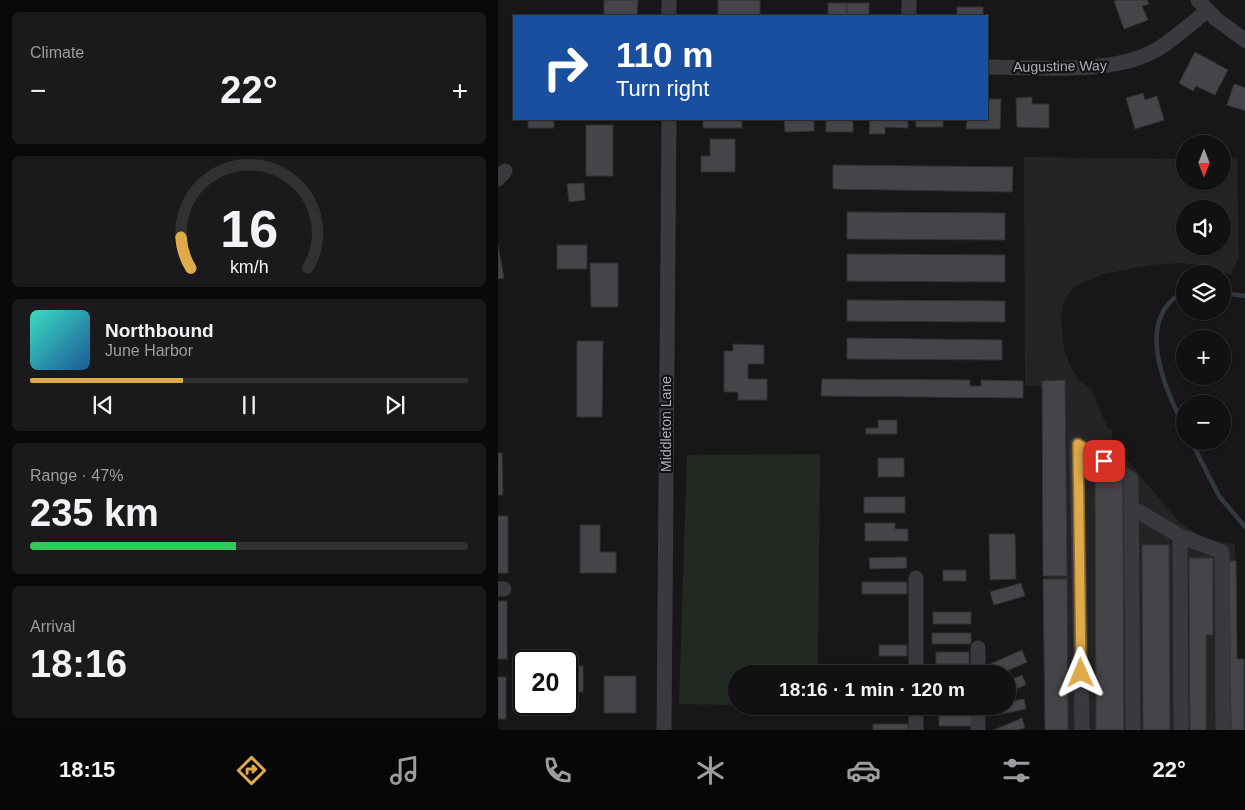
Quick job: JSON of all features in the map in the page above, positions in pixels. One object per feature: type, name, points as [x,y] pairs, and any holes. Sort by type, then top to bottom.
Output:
[{"type":"street","points":[[669,0],[669,15]]},
{"type":"street","points":[[909,0],[909,15]]},
{"type":"street","points":[[1202,5],[1246,41]]},
{"type":"street","name":"Augustine Way","points":[[988,67],[1096,67],[1116,64],[1145,55],[1161,47],[1202,5]]},
{"type":"street","name":"Middleton Lane","points":[[664,730],[669,120]]},
{"type":"street","points":[[1082,730],[1078,444],[1130,479],[1133,730]]},
{"type":"street","points":[[1131,507],[1180,536],[1222,552],[1223,730]]},
{"type":"street","points":[[1180,536],[1181,730]]},
{"type":"street","points":[[916,578],[916,665]]},
{"type":"street","points":[[978,648],[978,665]]},
{"type":"street","points":[[916,715],[916,730]]},
{"type":"street","points":[[978,715],[978,730]]},
{"type":"shaded area","points":[[1024,157],[1176,159],[1176,190],[1231,190],[1231,158],[1237,158],[1239,257],[1231,275],[1231,265],[1183,263],[1151,265],[1103,274],[1073,287],[1064,301],[1061,318],[1064,350],[1070,365],[1078,379],[1091,389],[1108,429],[1113,431],[1111,435],[1118,449],[1179,522],[1207,539],[1235,544],[1237,659],[1244,659],[1244,730],[1045,730],[1043,579],[1046,579],[1046,577],[1043,576],[1042,386],[1025,386]]},
{"type":"shaded area","points":[[820,454],[818,665],[728,665],[728,705],[679,704],[687,455]]},
{"type":"building","points":[[604,0],[638,0],[637,15],[604,15]]},
{"type":"building","points":[[718,0],[760,0],[760,15],[718,15]]},
{"type":"building","points":[[1147,0],[1149,4],[1142,6],[1148,20],[1124,29],[1114,1]]},
{"type":"building","points":[[828,3],[847,3],[847,15],[828,15]]},
{"type":"building","points":[[847,3],[869,3],[869,15],[847,15]]},
{"type":"building","points":[[957,7],[983,7],[983,15],[957,15]]},
{"type":"building","points":[[1195,52],[1228,70],[1215,95],[1196,86],[1193,91],[1179,83]]},
{"type":"building","points":[[1234,84],[1246,88],[1246,111],[1227,105]]},
{"type":"building","points":[[1143,93],[1145,100],[1157,96],[1164,120],[1135,129],[1126,98]]},
{"type":"building","points":[[1032,97],[1032,104],[1049,104],[1049,128],[1017,127],[1016,98]]},
{"type":"building","points":[[988,99],[1001,99],[1000,129],[966,129],[967,120],[988,120]]},
{"type":"building","points":[[528,120],[554,120],[554,128],[528,128]]},
{"type":"building","points":[[703,120],[742,120],[742,128],[703,128]]},
{"type":"building","points":[[784,120],[814,120],[814,131],[785,132]]},
{"type":"building","points":[[826,120],[853,120],[853,132],[826,132]]},
{"type":"building","points":[[870,120],[908,120],[908,128],[885,127],[885,134],[869,134]]},
{"type":"building","points":[[916,120],[943,120],[943,127],[916,127]]},
{"type":"building","points":[[586,125],[613,125],[613,176],[586,176]]},
{"type":"building","points":[[710,139],[735,139],[735,172],[701,172],[701,156],[710,156]]},
{"type":"building","points":[[833,165],[1013,167],[1012,192],[833,189]]},
{"type":"building","points":[[584,183],[585,200],[569,202],[567,184]]},
{"type":"building","points":[[847,212],[1005,213],[1005,240],[847,239]]},
{"type":"building","points":[[498,245],[504,278],[498,279]]},
{"type":"building","points":[[557,245],[587,245],[587,269],[557,269]]},
{"type":"building","points":[[847,254],[1005,255],[1005,282],[847,281]]},
{"type":"building","points":[[590,263],[618,263],[618,307],[591,307]]},
{"type":"building","points":[[847,300],[1005,301],[1005,322],[847,321]]},
{"type":"building","points":[[847,338],[1002,340],[1002,360],[847,359]]},
{"type":"building","points":[[577,341],[603,341],[602,417],[577,417]]},
{"type":"building","points":[[733,344],[764,345],[764,364],[748,364],[748,379],[767,379],[767,400],[738,400],[738,392],[724,392],[724,351],[733,351]]},
{"type":"building","points":[[822,379],[970,380],[970,386],[981,386],[981,380],[1023,381],[1023,398],[821,396]]},
{"type":"building","points":[[1065,380],[1067,576],[1043,576],[1042,381]]},
{"type":"building","points":[[878,420],[897,420],[897,434],[866,434],[866,428],[878,428]]},
{"type":"building","points":[[498,453],[502,453],[503,495],[498,495]]},
{"type":"building","points":[[878,458],[904,458],[904,477],[878,477]]},
{"type":"building","points":[[1095,481],[1123,481],[1124,730],[1096,730]]},
{"type":"building","points":[[864,497],[905,497],[905,513],[864,513]]},
{"type":"building","points":[[498,516],[508,516],[508,573],[498,573]]},
{"type":"building","points":[[865,523],[895,523],[895,529],[908,529],[908,541],[865,541]]},
{"type":"building","points":[[580,525],[600,525],[600,552],[616,552],[616,573],[580,573]]},
{"type":"building","points":[[989,534],[1015,534],[1016,579],[990,580]]},
{"type":"building","points":[[1142,545],[1169,545],[1170,730],[1143,730]]},
{"type":"building","points":[[906,557],[907,568],[870,569],[869,558]]},
{"type":"building","points":[[1189,558],[1213,558],[1213,635],[1206,635],[1206,730],[1190,730]]},
{"type":"building","points":[[1229,561],[1236,561],[1237,659],[1244,659],[1244,730],[1231,730]]},
{"type":"building","points":[[943,570],[966,570],[966,581],[943,581]]},
{"type":"building","points":[[1043,579],[1067,579],[1068,730],[1045,730]]},
{"type":"building","points":[[862,582],[907,582],[907,594],[862,594]]},
{"type":"building","points":[[1021,583],[1025,596],[994,605],[990,592]]},
{"type":"building","points":[[498,601],[507,601],[507,659],[498,659]]},
{"type":"building","points":[[933,612],[971,612],[971,624],[933,624]]},
{"type":"building","points":[[932,633],[971,633],[971,644],[932,644]]},
{"type":"building","points":[[879,645],[907,645],[907,656],[879,656]]},
{"type":"building","points":[[1022,650],[1027,662],[1016,667],[1016,665],[990,664]]},
{"type":"building","points":[[936,652],[969,652],[969,664],[936,664]]},
{"type":"building","points":[[578,666],[583,666],[583,692],[578,692]]},
{"type":"building","points":[[1022,675],[1026,685],[1016,689],[1016,677]]},
{"type":"building","points":[[604,676],[636,676],[636,713],[604,713]]},
{"type":"building","points":[[498,677],[506,677],[506,719],[498,719]]},
{"type":"building","points":[[1024,699],[1026,709],[1016,711],[1016,700]]},
{"type":"building","points":[[939,715],[972,715],[972,726],[939,726]]},
{"type":"building","points":[[1022,718],[1025,728],[1018,730],[994,730]]},
{"type":"building","points":[[873,724],[908,724],[908,730],[873,730]]},
{"type":"waterway","points":[[1231,294],[1246,296]]},
{"type":"waterway","points":[[1176,298],[1169,304],[1160,319],[1157,336],[1162,374],[1176,411]]},
{"type":"waterway","points":[[1196,450],[1219,496],[1246,528]]},
{"type":"route","points":[[1081,673],[1078,444],[1104,461]]}]
